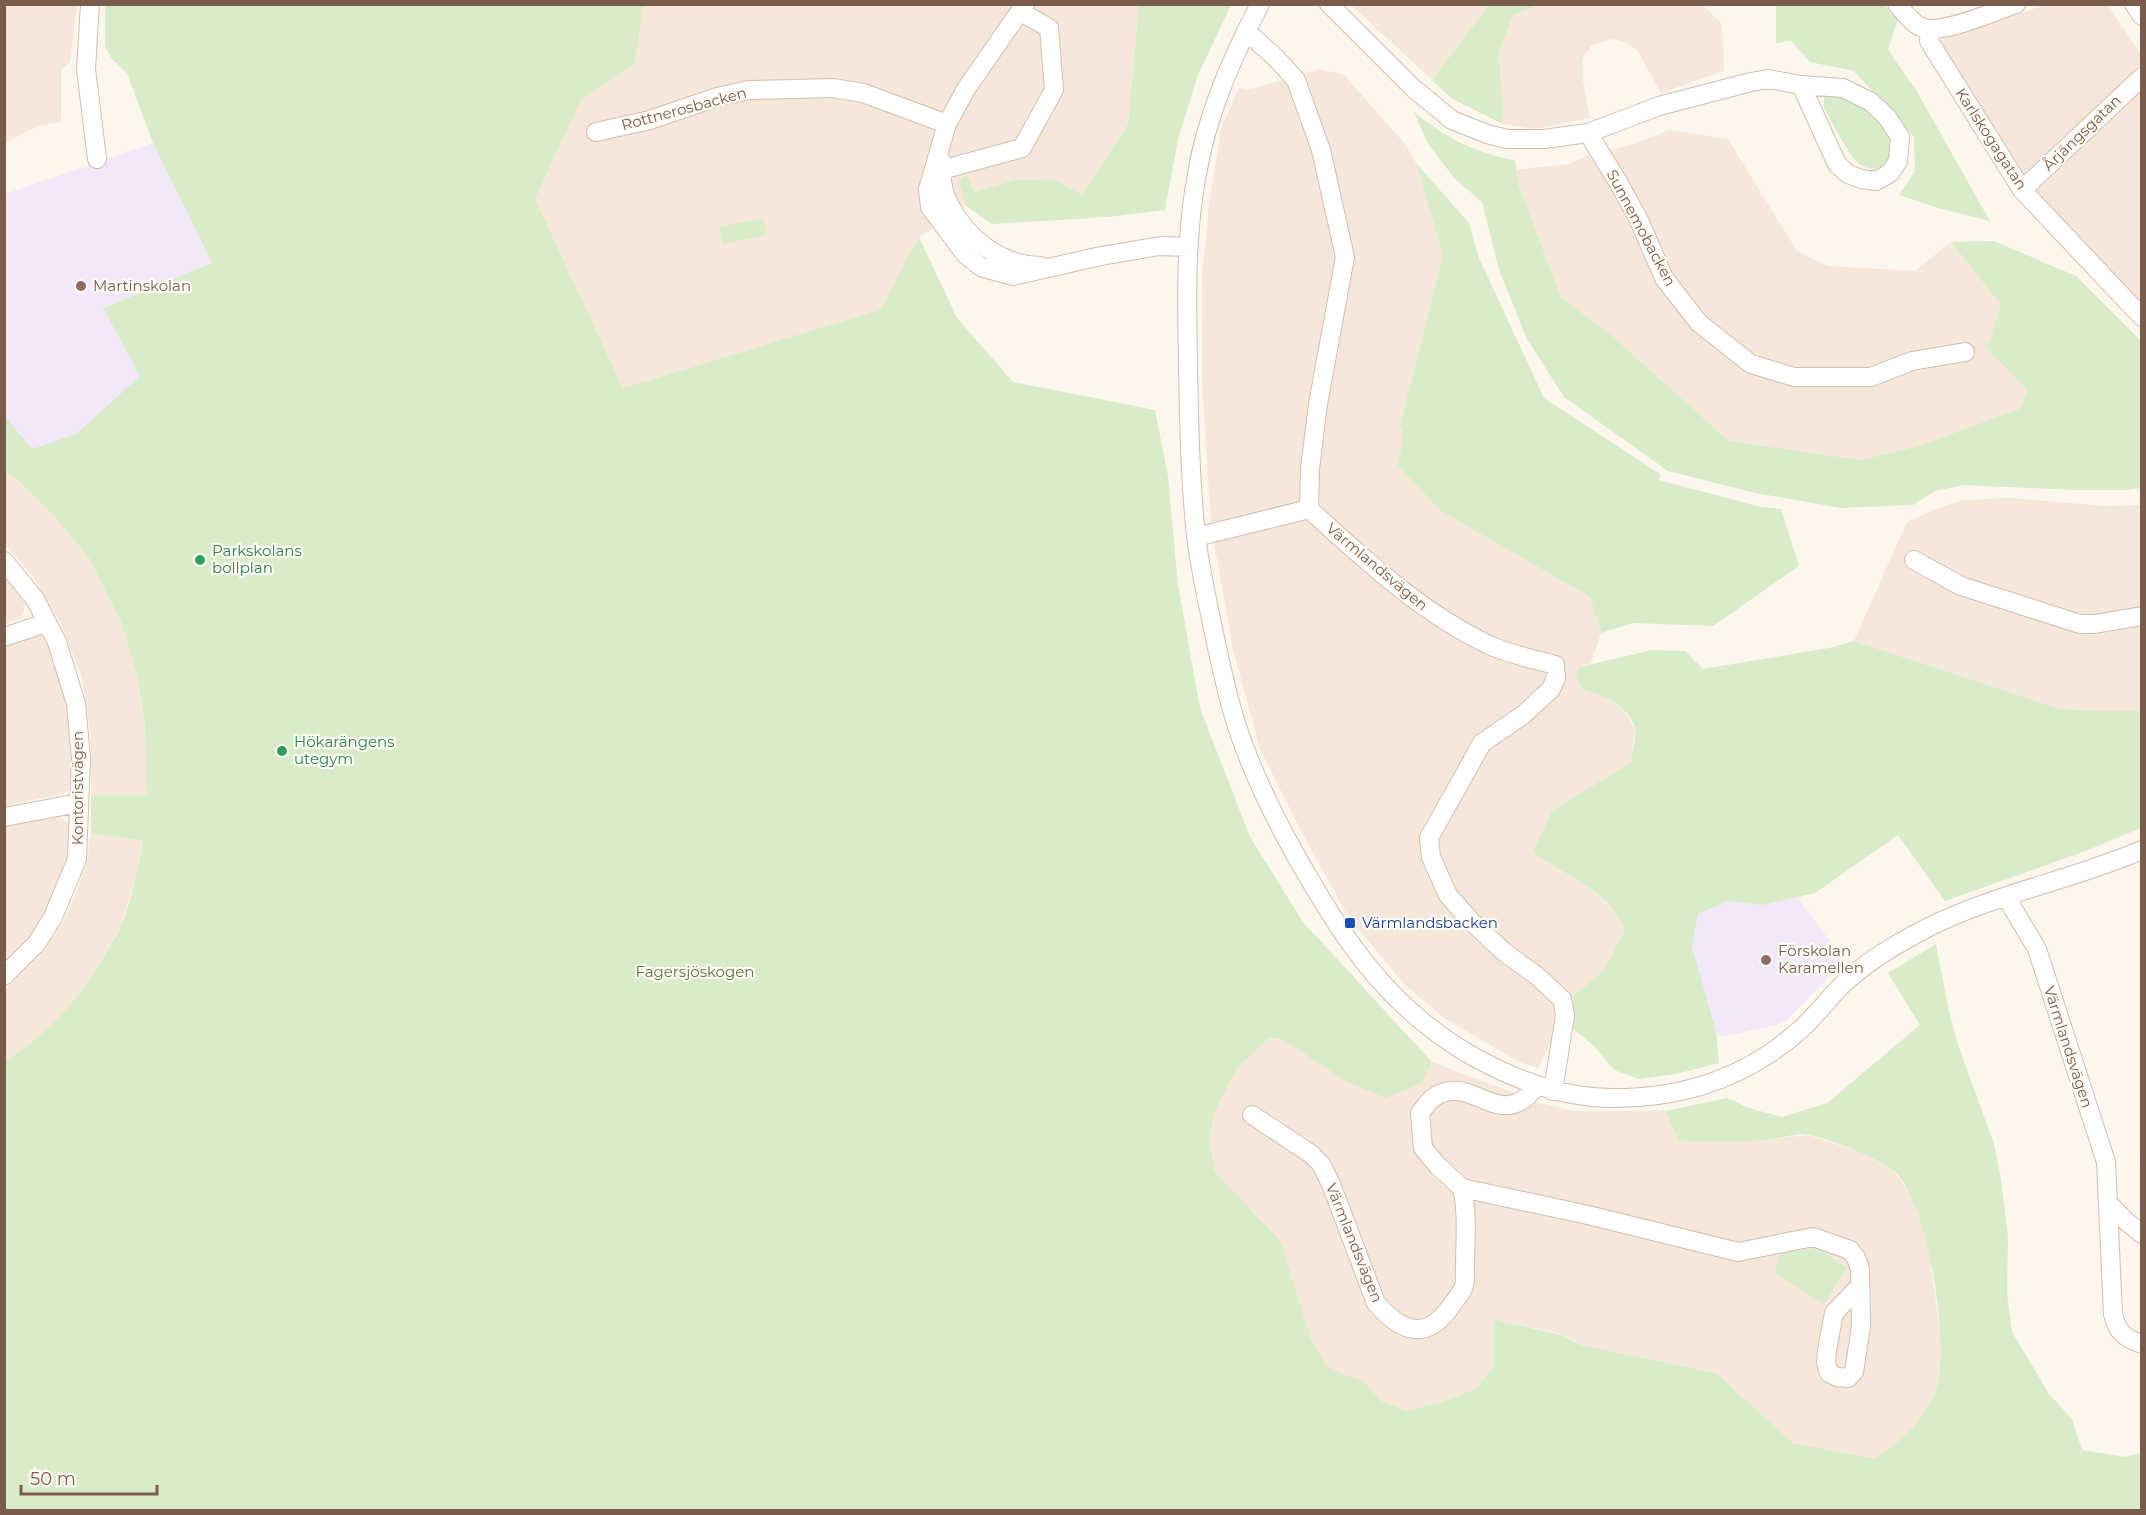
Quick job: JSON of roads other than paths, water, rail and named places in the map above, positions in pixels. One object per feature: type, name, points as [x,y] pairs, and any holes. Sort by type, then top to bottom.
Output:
[{"type":"street","points":[[90,4],[86,69],[97,159]]},
{"type":"street","points":[[1260,4],[1226,74],[1212,114],[1197,170],[1186,276],[1191,464],[1196,537],[1218,652],[1244,747],[1290,846],[1341,932],[1362,961],[1394,996],[1423,1023],[1457,1047],[1500,1072],[1553,1091],[1606,1098],[1653,1097],[1710,1084],[1745,1070],[1801,1028],[1843,984],[1874,959],[1931,926],[2006,897],[2142,850]]},
{"type":"street","points":[[1329,4],[1413,88],[1452,120],[1487,134],[1507,139],[1544,139],[1588,133],[1659,106],[1768,79],[1801,86],[1843,88],[1871,102],[1887,117],[1900,138],[1898,161],[1890,173],[1876,181],[1861,180],[1848,174],[1837,164],[1801,86]]},
{"type":"street","points":[[1898,4],[1919,27],[1930,31],[1946,28],[1984,9],[2016,4]]},
{"type":"street","points":[[2134,4],[2142,16]]},
{"type":"street","points":[[941,170],[1022,148],[1054,90],[1049,28],[1023,8],[966,89],[947,124],[928,189],[930,207],[965,254],[981,267],[1013,276],[1052,266],[1160,246],[1188,247]]},
{"type":"street","points":[[1196,537],[1309,509],[1310,470],[1318,404],[1345,257],[1321,150],[1296,80],[1246,31]]},
{"type":"street","name":"Karlskogagatan","points":[[1930,31],[1929,41],[2022,190],[2142,317]]},
{"type":"street","name":"Årjängsgatan","points":[[2022,190],[2142,77]]},
{"type":"street","name":"Rottnerosbacken","points":[[597,132],[650,120],[717,97],[749,90],[780,89],[833,88],[863,93],[947,124]]},
{"type":"street","name":"Sunnemobacken","points":[[1588,133],[1618,182],[1664,278],[1700,323],[1751,364],[1794,377],[1871,377],[1912,361],[1965,352]]},
{"type":"street","points":[[941,147],[942,182],[948,202],[972,237],[1002,259],[1032,266],[1052,266]]},
{"type":"street","name":"Värmlandsvägen","points":[[1309,509],[1403,591],[1440,619],[1491,646],[1555,665],[1556,678],[1551,689],[1523,715],[1482,743],[1429,838],[1431,857],[1448,895],[1471,921],[1504,952],[1537,976],[1562,999],[1564,1015],[1553,1091]]},
{"type":"street","points":[[1914,560],[1961,586],[2080,624],[2095,624],[2142,616]]},
{"type":"street","name":"Kontoristvägen","points":[[4,561],[35,599],[57,642],[76,704],[81,758],[77,859],[54,917],[37,943],[4,976]]},
{"type":"street","points":[[4,638],[46,623]]},
{"type":"street","points":[[4,817],[80,803]]},
{"type":"street","name":"Värmlandsvägen","points":[[2006,897],[2037,949],[2106,1162],[2116,1326],[2123,1336],[2142,1344]]},
{"type":"street","points":[[1536,1086],[1526,1100],[1513,1106],[1495,1104],[1461,1090],[1446,1092],[1432,1099],[1420,1113],[1423,1148],[1438,1166],[1462,1188],[1738,1251],[1813,1237],[1850,1250],[1860,1269],[1860,1286]]},
{"type":"street","name":"Värmlandsvägen","points":[[1252,1115],[1311,1154],[1321,1164],[1331,1184],[1376,1303],[1388,1317],[1399,1325],[1428,1328],[1444,1316],[1464,1286],[1465,1203],[1462,1188]]},
{"type":"street","points":[[2108,1203],[2142,1234]]},
{"type":"place","name":"Martinskolan","points":[[81,286]]},
{"type":"place","name":"Parkskolans bollplan","points":[[200,560]]},
{"type":"place","name":"Hökarängens utegym","points":[[282,751]]},
{"type":"place","name":"Värmlandsbacken","points":[[1350,923]]},
{"type":"place","name":"Förskolan Karamellen","points":[[1766,960]]},
{"type":"park label","name":"Fagersjöskogen","points":[[695,972]]}]
